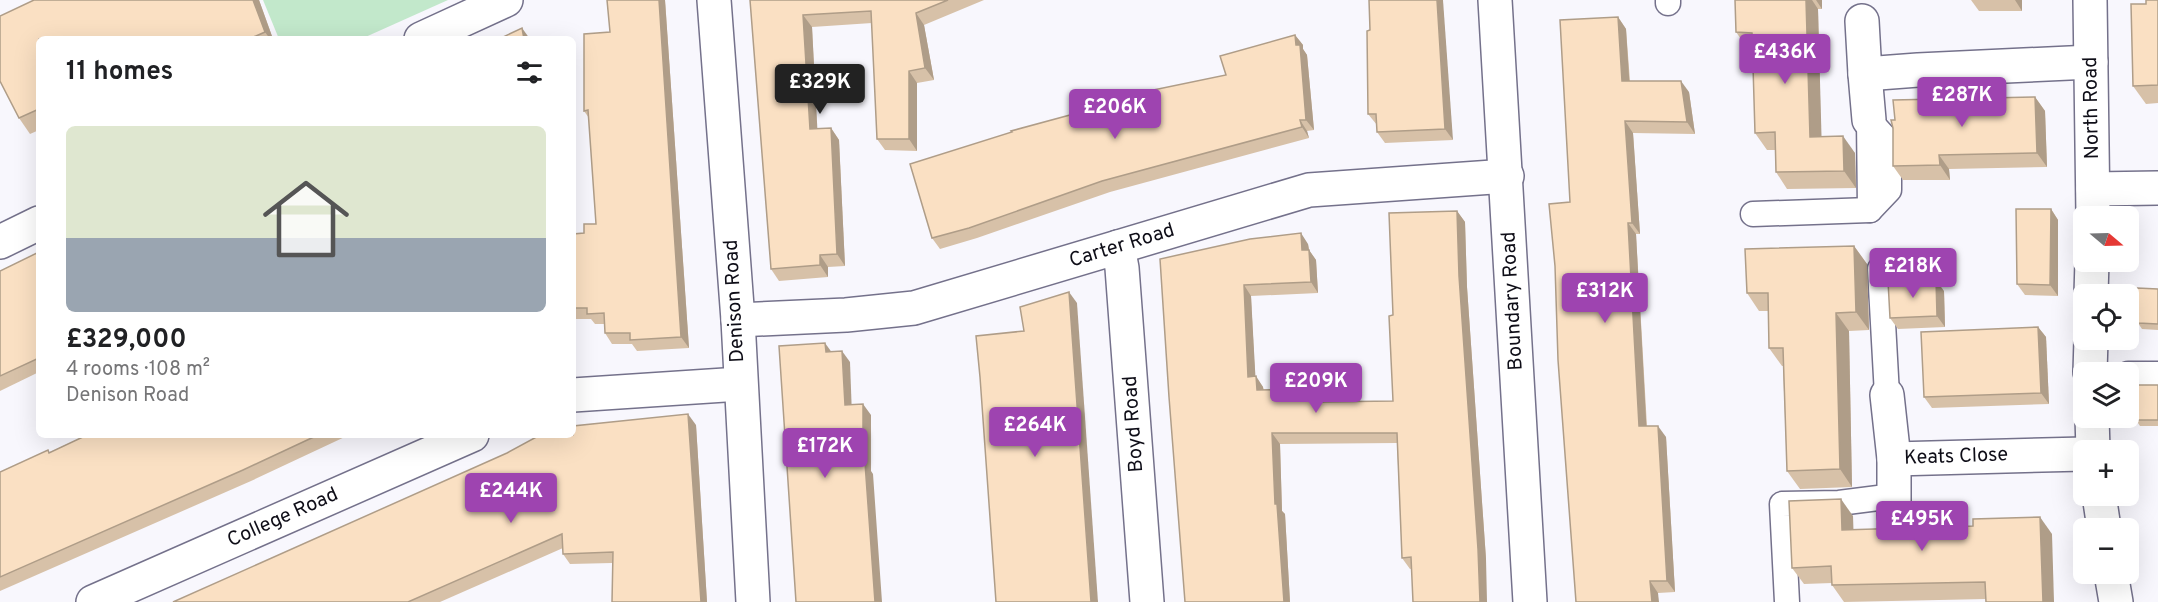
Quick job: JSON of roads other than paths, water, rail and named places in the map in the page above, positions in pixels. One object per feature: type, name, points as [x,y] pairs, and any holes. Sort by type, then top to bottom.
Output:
[{"type":"street","points":[[428,36],[506,0]]},
{"type":"street","name":"Denison Road","points":[[714,0],[738,320],[753,602]]},
{"type":"street","name":"Boundary Road","points":[[1495,0],[1530,602]]},
{"type":"street","name":"North Road","points":[[2090,0],[2093,202]]},
{"type":"street","points":[[1862,21],[1869,120]]},
{"type":"street","points":[[1865,74],[2091,62]]},
{"type":"street","name":"Carter Road","points":[[738,320],[846,315],[914,308],[1309,190],[1507,176]]},
{"type":"street","points":[[2093,202],[2158,188]]},
{"type":"street","points":[[0,242],[36,224]]},
{"type":"street","name":"Boyd Road","points":[[1118,247],[1122,268],[1147,602]]},
{"type":"street","points":[[576,396],[740,384]]},
{"type":"street","name":"Keats Close","points":[[1887,395],[1894,459],[2073,454]]},
{"type":"street","name":"College Road","points":[[93,602],[465,438]]},
{"type":"street","points":[[1894,459],[1894,506]]},
{"type":"street","points":[[2113,584],[2116,602]]},
{"type":"lane","points":[[1753,214],[1870,210],[1889,190],[1888,142],[1869,120]]},
{"type":"lane","points":[[1887,395],[1880,269],[1936,269]]},
{"type":"lane","points":[[2139,374],[2158,374]]},
{"type":"lane","points":[[1787,602],[1782,504],[1839,502],[1894,506]]}]
